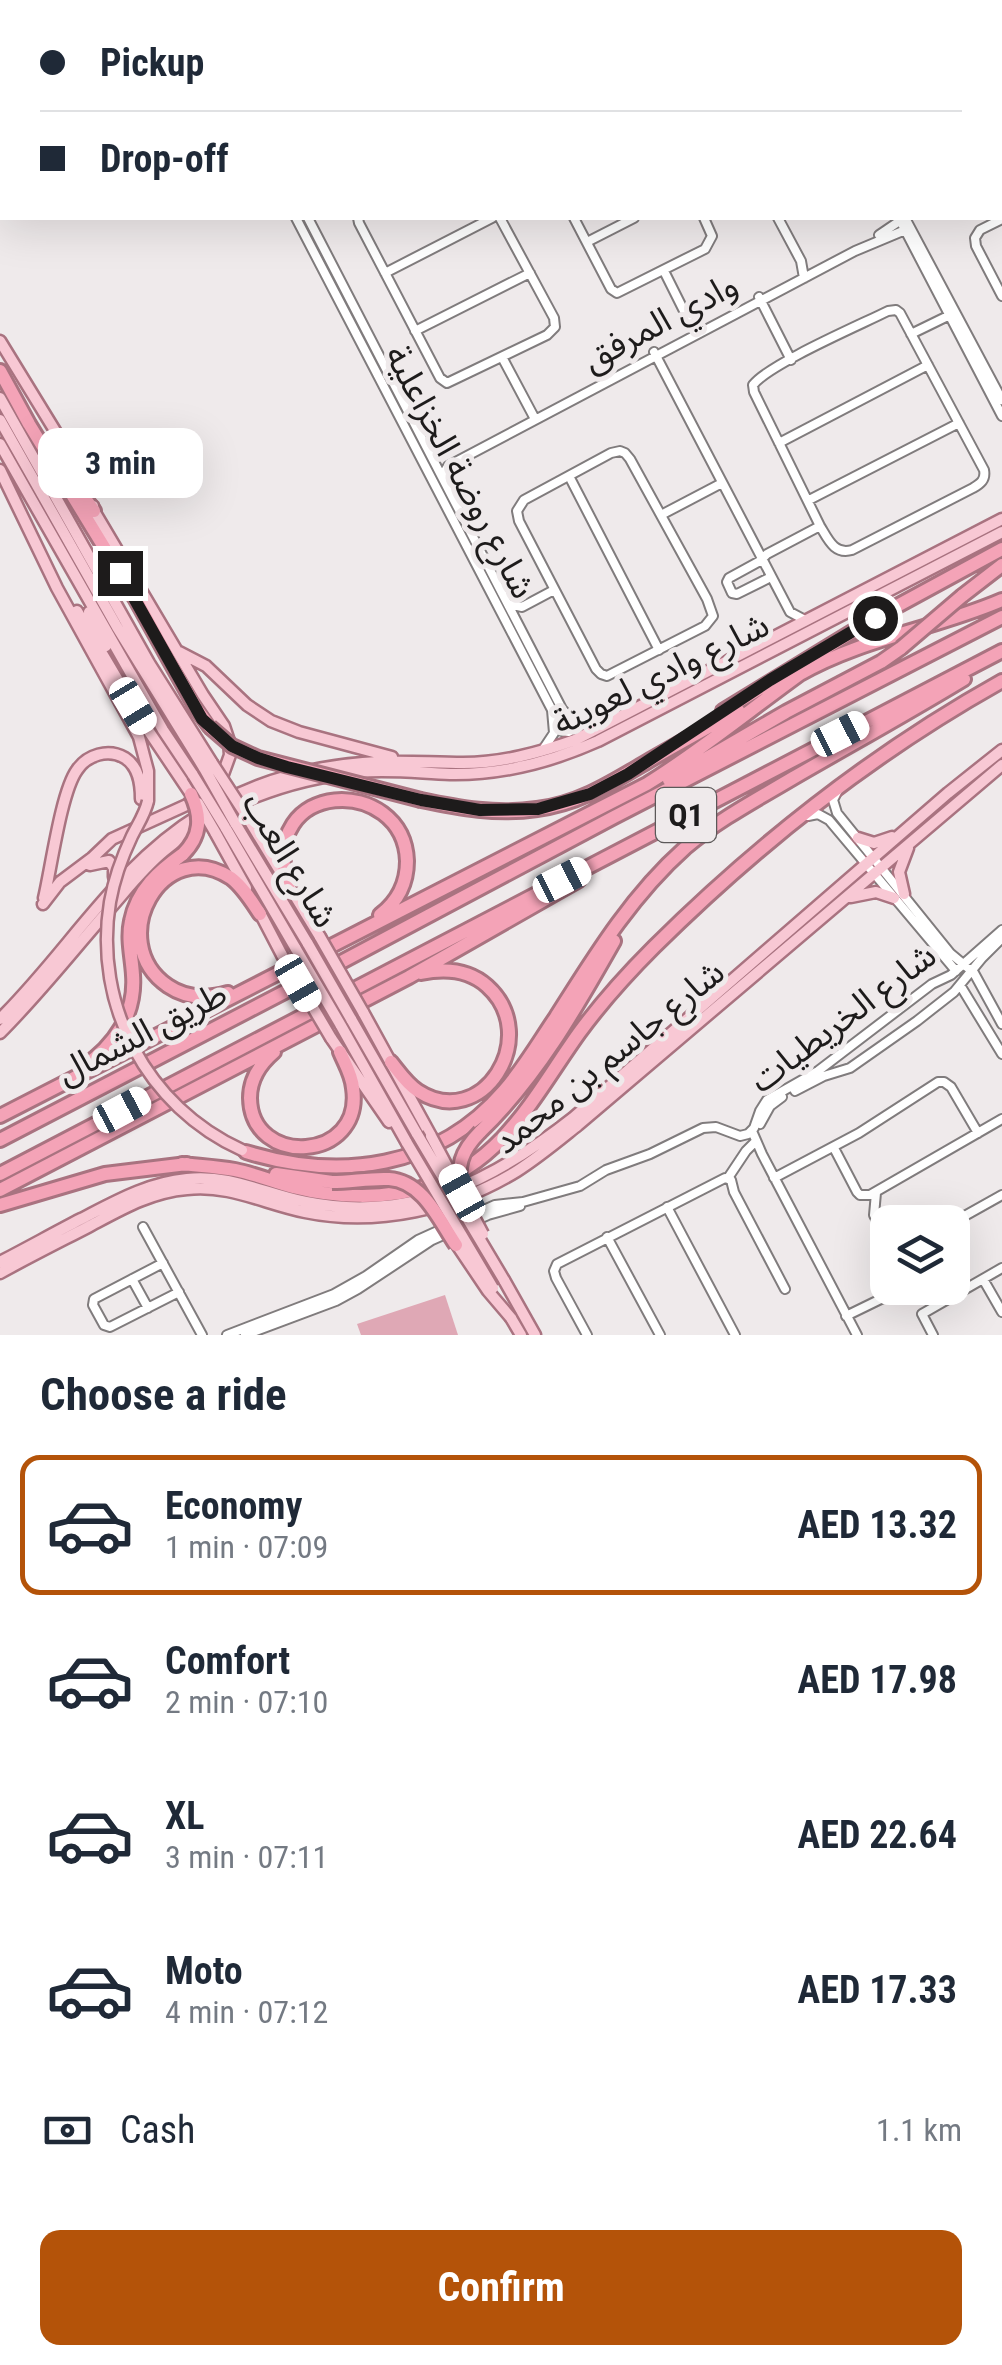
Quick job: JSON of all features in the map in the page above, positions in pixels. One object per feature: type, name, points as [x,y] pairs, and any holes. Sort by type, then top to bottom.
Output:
[{"type":"highway","points":[[0,371],[210,727],[232,746],[272,762],[421,800],[480,810],[538,809],[590,794],[804,671],[852,648],[1002,600]]},
{"type":"highway","points":[[0,386],[29,424]]},
{"type":"highway","points":[[18,404],[94,511]]},
{"type":"highway","points":[[654,758],[875,618],[1002,549]]},
{"type":"highway","points":[[626,811],[696,764],[881,662],[1002,565]]},
{"type":"highway","name":"طريق الشمال","points":[[0,1140],[1002,617]]},
{"type":"highway","points":[[244,1151],[310,1166],[364,1166],[420,1151],[460,1130],[487,1109],[516,1076],[607,937],[668,864],[723,819],[1002,654]]},
{"type":"highway","name":"طريق الشمال","points":[[0,1174],[1002,654]]},
{"type":"highway","points":[[0,1116],[647,784],[804,671]]},
{"type":"highway","points":[[182,1164],[234,1170],[311,1191],[350,1195],[405,1192],[455,1176],[484,1157],[508,1134],[609,996],[655,946],[724,882],[844,783],[936,719],[1002,681]]},
{"type":"highway","points":[[36,1097],[101,1054],[123,1025],[133,993],[129,938],[134,911],[149,883],[194,841],[200,822],[192,794]]},
{"type":"highway","points":[[288,886],[284,846],[293,825],[306,810],[342,800],[372,807],[388,818],[398,832],[406,850],[406,869],[393,904],[364,927]]},
{"type":"highway","points":[[0,1190],[409,977],[590,874],[625,847]]},
{"type":"highway","points":[[258,983],[212,997],[182,994],[162,982],[151,968],[143,953],[140,932],[144,908],[154,890],[169,876],[188,869],[212,870],[231,878],[260,914]]},
{"type":"highway","points":[[462,1193],[459,1164],[466,1148],[523,1086],[550,1048],[633,904]]},
{"type":"highway","points":[[391,1062],[423,1094],[441,1100],[460,1099],[491,1082],[509,1047],[506,1014],[497,996],[484,983],[454,970],[409,977]]},
{"type":"highway","points":[[292,1038],[261,1064],[250,1096],[256,1122],[286,1145],[309,1148],[322,1144],[348,1122],[354,1104],[353,1086],[340,1052]]},
{"type":"highway","points":[[0,1205],[105,1174],[182,1164],[230,1163],[303,1179],[385,1179],[408,1184],[423,1196],[456,1244]]},
{"type":"main road","points":[[0,341],[56,434],[94,511],[227,732],[230,749],[226,769],[202,798],[122,832],[60,882],[43,904],[69,786],[78,768],[102,754],[123,757],[137,773],[144,800]]},
{"type":"main road","points":[[0,398],[208,766],[246,815],[364,1012],[482,1230],[504,1280]]},
{"type":"main road","name":"شارع العب","points":[[0,420],[116,627],[208,766],[225,827],[296,949],[346,1022]]},
{"type":"main road","name":"شارع العب","points":[[0,444],[187,778],[308,944],[346,1022]]},
{"type":"main road","points":[[0,470],[57,588],[139,737],[148,771],[144,800],[116,876],[108,925],[108,966],[117,1012],[138,1058],[165,1094],[196,1123],[265,1164],[332,1180]]},
{"type":"main road","name":"شارع وادي لعوينة","points":[[0,1019],[131,868],[175,831],[217,804],[286,775],[342,765],[482,762],[540,753],[599,729],[1002,519]]},
{"type":"main road","name":"شارع وادي لعوينة","points":[[0,1032],[152,863],[186,835],[243,802],[284,786],[358,772],[479,773],[520,768],[562,756],[598,741],[1002,530]]},
{"type":"main road","points":[[68,562],[120,684]]},
{"type":"main road","points":[[57,588],[74,606],[120,684],[187,778],[192,794],[225,827],[260,914],[282,955],[340,1052],[394,1130],[407,1142]]},
{"type":"main road","points":[[179,652],[206,666],[247,705],[280,725],[385,756],[422,761]]},
{"type":"main road","name":"شارع جاسم بن محمد","points":[[1,1270],[127,1195],[165,1182],[216,1178],[304,1202],[368,1206],[421,1200],[476,1181],[516,1160],[572,1118],[1002,750]]},
{"type":"main road","name":"شارع جاسم بن محمد","points":[[1,1270],[128,1206],[171,1191],[220,1188],[300,1211],[354,1217],[414,1212],[471,1195],[517,1171],[546,1150],[1002,766]]},
{"type":"main road","points":[[858,838],[882,842],[910,826]]},
{"type":"main road","points":[[845,899],[872,892],[899,896],[899,872],[908,845]]},
{"type":"main road","points":[[75,872],[108,861],[114,872],[109,893]]},
{"type":"main road","points":[[346,1022],[535,1335]]},
{"type":"main road","points":[[346,1022],[407,1142],[520,1335]]},
{"type":"main road","points":[[456,1244],[511,1318]]},
{"type":"street","name":"شارع روضة الخزاعلية","points":[[297,220],[556,707]]},
{"type":"street","name":"شارع روضة الخزاعلية","points":[[309,220],[518,622],[556,707]]},
{"type":"street","points":[[358,220],[440,378],[447,383],[547,335],[555,327],[554,318],[501,220]]},
{"type":"street","points":[[384,273],[488,220]]},
{"type":"street","points":[[575,220],[615,293],[626,291],[708,246],[711,233],[705,220]]},
{"type":"street","points":[[587,242],[630,220]]},
{"type":"street","points":[[781,220],[815,270]]},
{"type":"street","points":[[781,220],[804,276]]},
{"type":"street","points":[[1000,220],[977,233],[975,240],[1002,296]]},
{"type":"street","points":[[904,222],[1002,416]]},
{"type":"street","name":"وادي المرفق","points":[[436,463],[448,463],[904,222]]},
{"type":"street","points":[[664,271],[695,333]]},
{"type":"street","points":[[416,331],[530,273]]},
{"type":"street","points":[[760,299],[791,360]]},
{"type":"street","points":[[891,310],[900,313],[984,470],[984,479],[847,552],[840,552],[820,526],[754,392],[758,378],[791,360],[891,310]]},
{"type":"street","points":[[910,332],[951,312]]},
{"type":"street","points":[[951,312],[1002,400]]},
{"type":"street","points":[[653,355],[790,612],[809,620]]},
{"type":"street","points":[[502,357],[534,417]]},
{"type":"street","points":[[779,442],[928,365]]},
{"type":"street","name":"وادي المرفق","points":[[442,476],[448,466],[534,417]]},
{"type":"street","points":[[808,500],[959,423]]},
{"type":"street","points":[[614,452],[623,452],[661,515],[713,616],[705,626],[659,650],[611,674],[601,674],[519,522],[517,510],[524,500],[614,452]]},
{"type":"street","points":[[569,476],[659,650]]},
{"type":"street","points":[[661,515],[721,484]]},
{"type":"street","points":[[768,578],[737,594],[732,593],[727,582],[820,526]]},
{"type":"street","points":[[761,560],[788,614],[787,632]]},
{"type":"street","points":[[518,622],[525,606],[554,590]]},
{"type":"street","points":[[508,603],[525,606]]},
{"type":"street","points":[[556,707],[573,720],[599,729]]},
{"type":"street","points":[[540,753],[554,733],[556,707]]},
{"type":"street","points":[[844,783],[834,797],[834,807],[870,861]]},
{"type":"street","points":[[724,882],[806,818],[824,816],[870,861],[950,953],[959,967],[961,985],[1002,1054]]},
{"type":"street","points":[[899,896],[937,946],[959,967],[972,971],[1002,1024]]},
{"type":"street","name":"شارع الخريطيات","points":[[227,1335],[347,1296],[410,1252],[444,1234],[502,1210],[584,1188],[609,1173],[698,1135],[721,1130],[742,1140],[754,1135],[766,1110],[777,1100],[827,1070],[1002,930]]},
{"type":"street","name":"شارع الخريطيات","points":[[827,1070],[846,1070],[917,1022],[961,985],[1002,938]]},
{"type":"street","points":[[937,946],[944,966],[942,979]]},
{"type":"street","points":[[774,1178],[834,1148],[938,1082],[951,1087],[978,1133]]},
{"type":"street","points":[[834,1148],[860,1196],[876,1193],[1002,1120]]},
{"type":"street","points":[[582,1335],[554,1271],[560,1262],[728,1178],[754,1135]]},
{"type":"street","points":[[754,1135],[856,1335]]},
{"type":"street","points":[[728,1178],[785,1289]]},
{"type":"street","points":[[874,1205],[876,1193]]},
{"type":"street","points":[[970,1213],[1002,1195]]},
{"type":"street","points":[[666,1206],[735,1335]]},
{"type":"street","points":[[143,1227],[202,1335]]},
{"type":"street","points":[[607,1237],[660,1335]]},
{"type":"street","points":[[163,1263],[93,1300],[104,1325],[110,1327],[179,1292]]},
{"type":"street","points":[[933,1335],[922,1314],[1002,1268]]},
{"type":"street","points":[[132,1279],[148,1308]]},
{"type":"street","points":[[982,1279],[1002,1312]]},
{"type":"street","points":[[846,1316],[870,1304]]},
{"type":"street","points":[[270,1322],[277,1335]]},
{"type":"street","name":"شارع الخريطيات","points":[[245,1335],[270,1322]]},
{"type":"shaded area","points":[[445,1295],[458,1335],[361,1335],[357,1324]]},
{"type":"route","points":[[120,573],[202,719],[232,746],[287,767],[370,788],[456,807],[503,812],[572,801],[610,784],[770,680],[875,618]]}]
